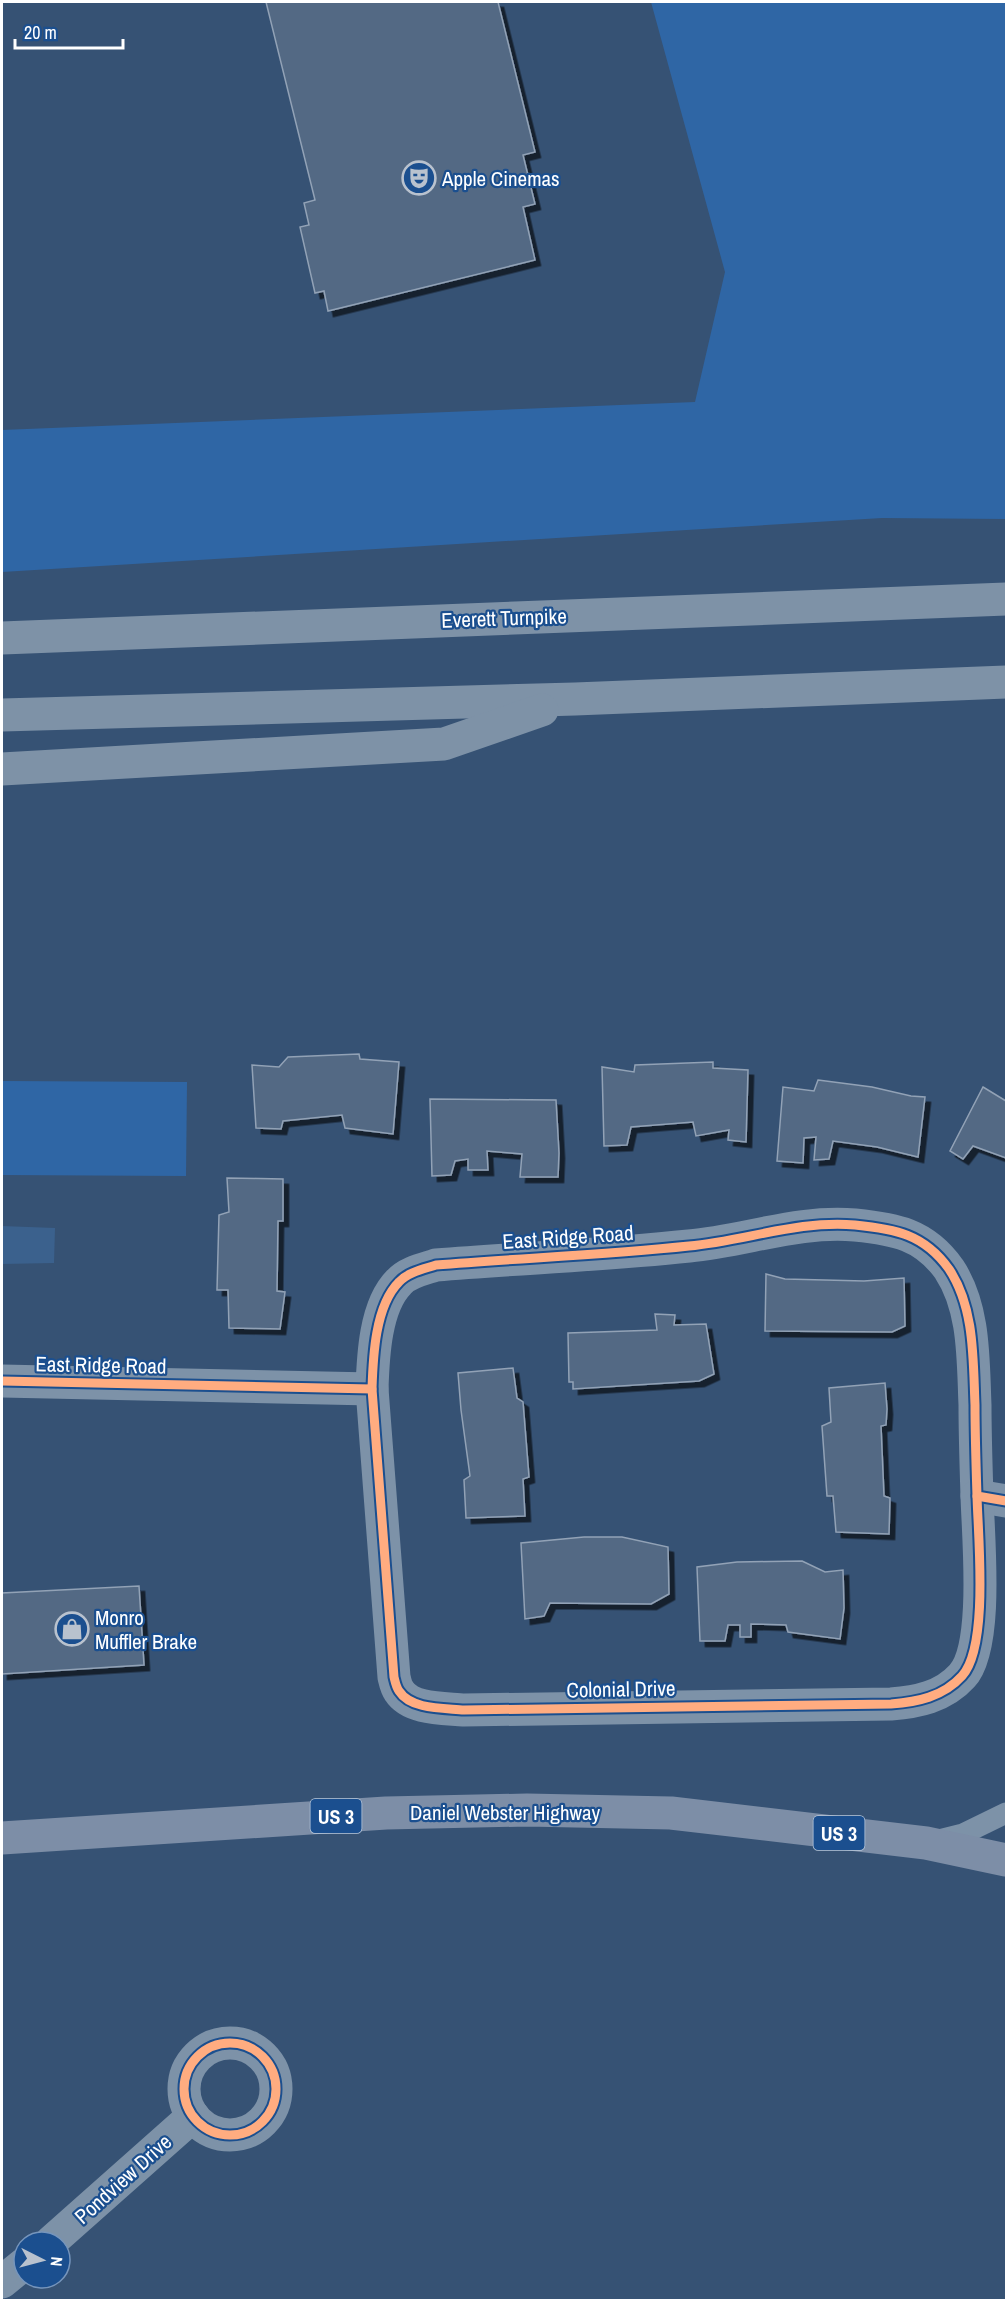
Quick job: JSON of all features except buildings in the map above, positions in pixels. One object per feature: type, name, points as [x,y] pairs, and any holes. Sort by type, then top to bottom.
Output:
[{"type":"highway","name":"Everett Turnpike","points":[[2,638],[1006,599]]},
{"type":"highway","points":[[2,716],[575,699],[1006,682]]},
{"type":"highway","points":[[2,769],[444,744],[575,699]]},
{"type":"main road","name":"Daniel Webster Highway","points":[[2,1838],[386,1814],[527,1810],[671,1814],[926,1843],[1006,1860]]},
{"type":"street","name":"East Ridge Road","points":[[2,1381],[372,1389],[374,1354],[387,1300],[399,1282],[416,1271],[436,1265],[690,1246],[792,1227],[822,1224],[881,1229],[917,1238],[932,1249],[950,1271],[966,1307],[992,1498]]},
{"type":"street","name":"Colonial Drive","points":[[372,1389],[394,1677],[399,1691],[409,1700],[424,1705],[464,1710],[891,1704],[929,1698],[963,1676],[974,1650],[992,1498]]},
{"type":"street","name":"Pondview Drive","points":[[65,2230],[193,2116]]},
{"type":"lane","points":[[926,1843],[963,1834],[1006,1813]]},
{"type":"shaded area","points":[[651,2],[1006,2],[1006,519],[882,518],[2,572],[2,430],[695,402],[725,272]]},
{"type":"shaded area","points":[[2,1081],[187,1082],[186,1176],[2,1175]]},
{"type":"shaded area","points":[[2,1226],[55,1228],[54,1263],[2,1264]]},
{"type":"cycle path","points":[[2,1381],[372,1389],[377,1332],[385,1304],[399,1282],[421,1270],[436,1265],[689,1246],[813,1225],[855,1225],[908,1235],[929,1248],[949,1269],[964,1300],[971,1335],[977,1496],[1006,1501]]},
{"type":"cycle path","points":[[372,1389],[394,1677],[404,1697],[429,1707],[464,1710],[891,1704],[910,1702],[938,1694],[962,1676],[970,1662],[976,1641],[980,1590],[977,1496]]},
{"type":"cycle path","points":[[230,2043],[248,2046],[263,2056],[273,2071],[276,2089],[273,2107],[263,2122],[248,2132],[230,2135],[212,2132],[197,2122],[187,2107],[184,2089],[187,2071],[197,2056],[212,2046],[230,2043]]},
{"type":"place","name":"Apple Cinemas","points":[[419,178]]},
{"type":"place","name":"Monro Muffler Brake","points":[[72,1629]]}]
